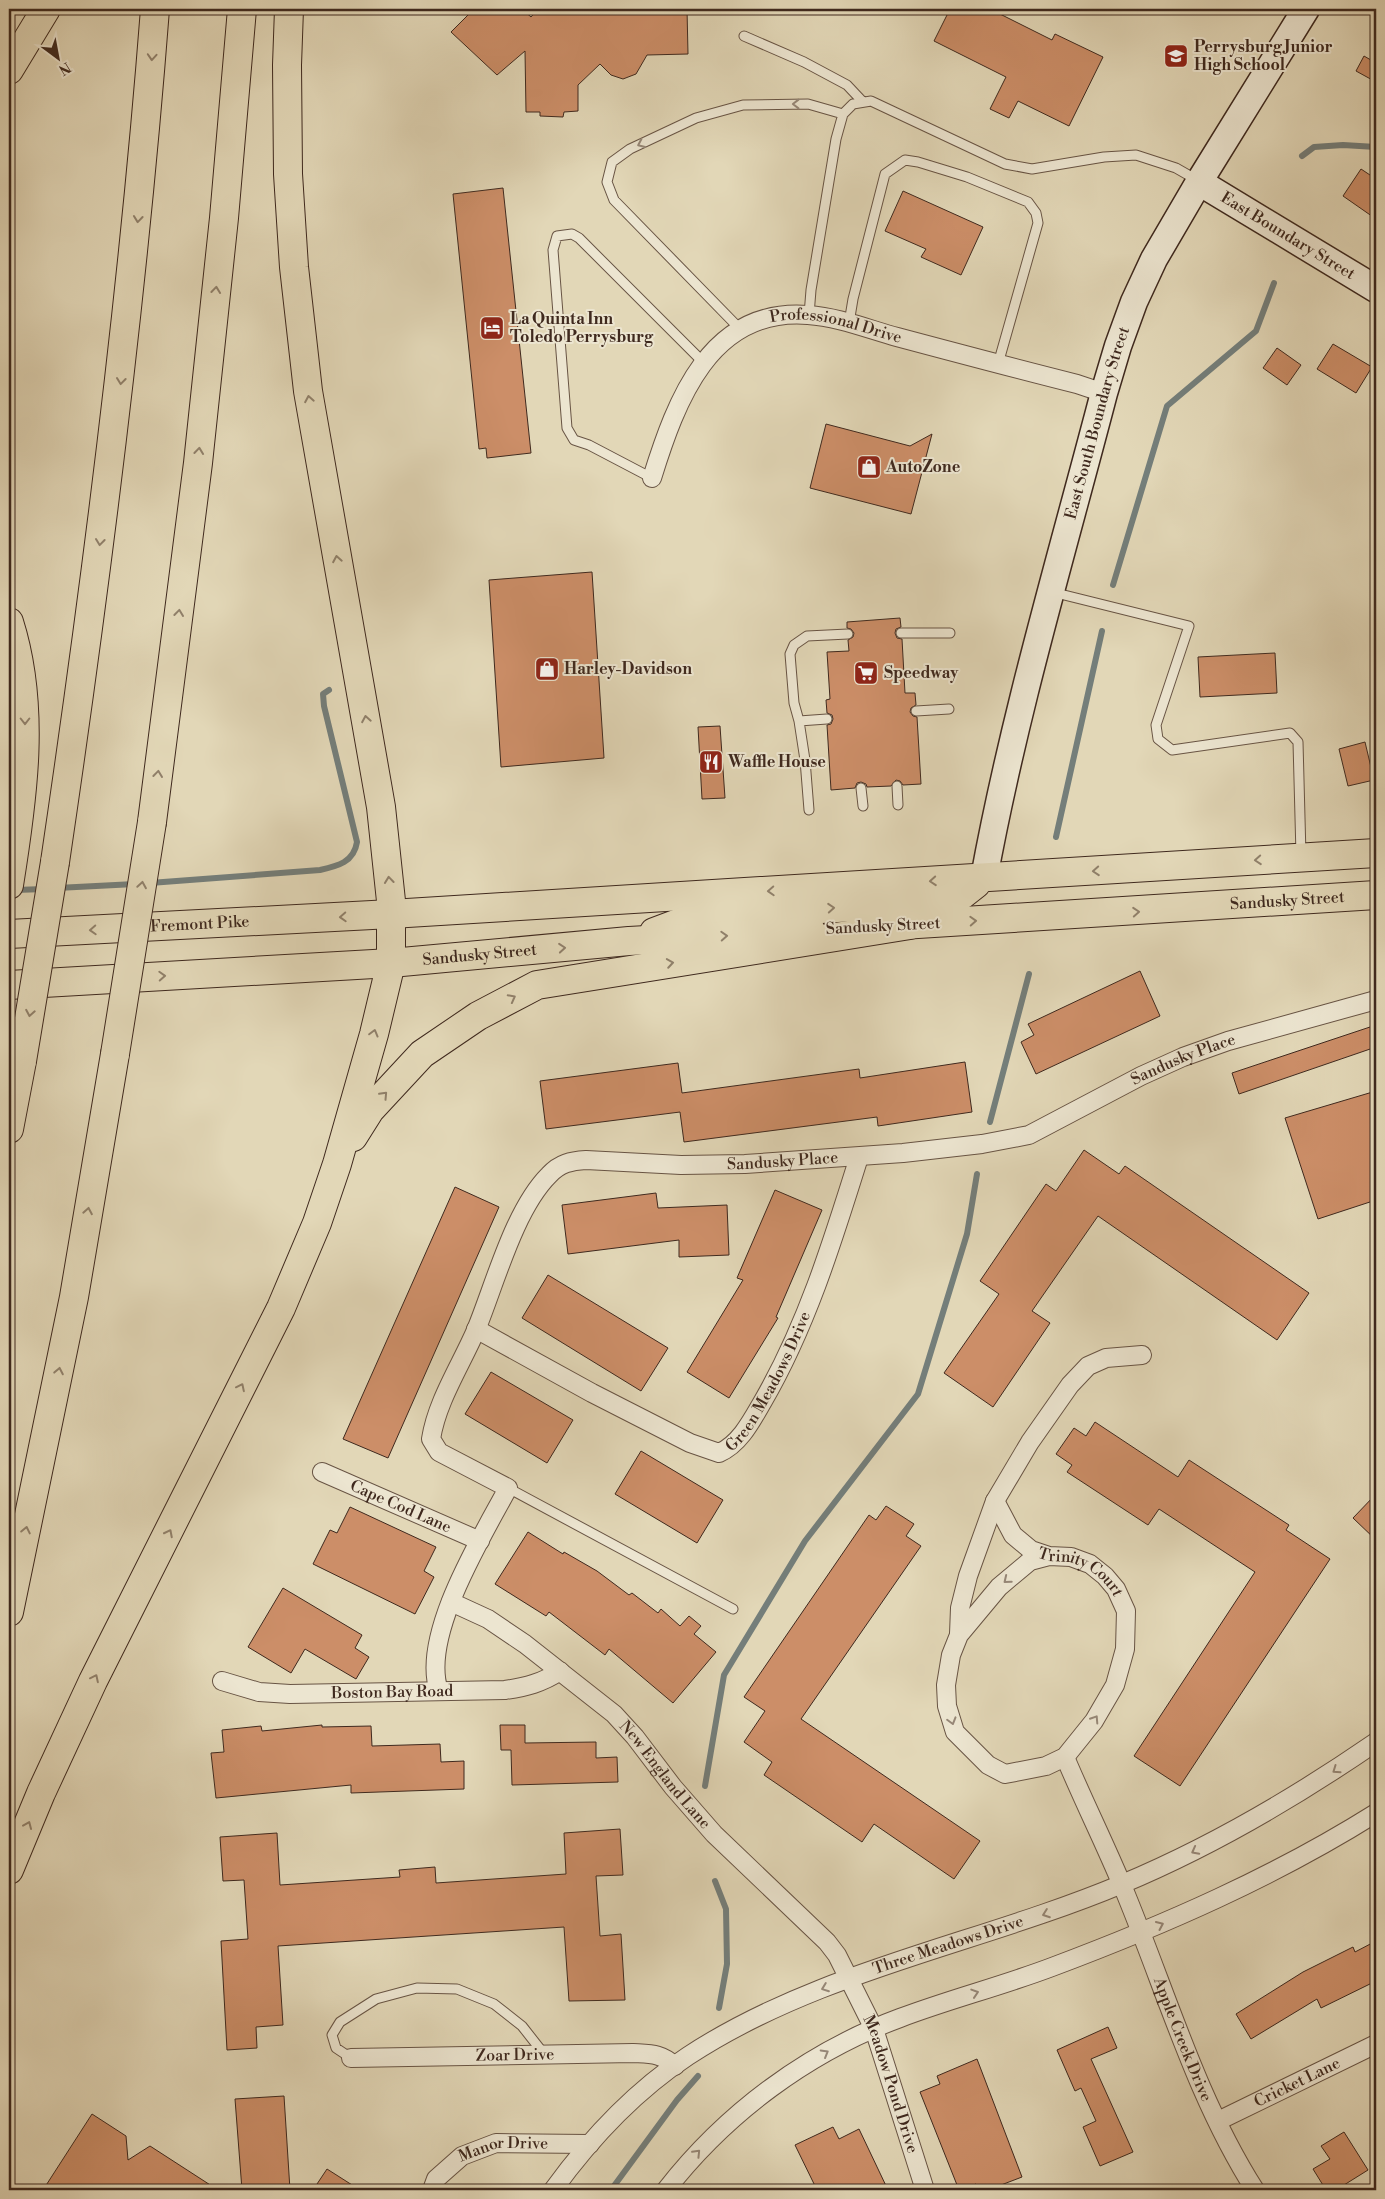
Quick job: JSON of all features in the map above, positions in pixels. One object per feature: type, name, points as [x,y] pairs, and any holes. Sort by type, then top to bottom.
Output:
[{"type":"main road","points":[[9,70],[46,9]]},
{"type":"main road","points":[[9,1130],[55,862],[91,618],[122,373],[144,158],[155,9]]},
{"type":"main road","points":[[9,1612],[74,1297],[152,822],[198,463],[224,218],[242,9]]},
{"type":"main road","points":[[9,1870],[41,1793],[93,1681],[281,1308],[317,1223],[337,1164],[374,1034],[391,963],[392,914],[381,807],[308,391],[295,277],[288,174],[289,9]]},
{"type":"main road","points":[[9,622],[20,668],[25,714],[24,761],[9,885]]},
{"type":"main road","points":[[392,914],[1376,853]]},
{"type":"main road","points":[[629,941],[694,917],[933,902],[962,895],[984,878]]},
{"type":"main road","name":"Sandusky Street","points":[[391,963],[629,941],[1376,895]]},
{"type":"main road","name":"Fremont Pike","points":[[9,934],[392,914]]},
{"type":"main road","points":[[337,1164],[370,1110],[422,1054],[478,1016],[537,985],[910,925]]},
{"type":"main road","points":[[9,985],[391,963]]},
{"type":"street","name":"East South Boundary Street","points":[[984,878],[1000,791],[1104,393],[1134,302],[1154,259],[1199,182],[1306,9]]},
{"type":"street","name":"East Boundary Street","points":[[1199,182],[1376,289]]},
{"type":"street","name":"Professional Drive","points":[[652,478],[668,428],[682,396],[704,363],[731,335],[740,329],[769,318],[809,315],[1077,384],[1104,393]]},
{"type":"street","name":"Sandusky Place","points":[[508,1488],[439,1452],[431,1439],[434,1422],[476,1329],[509,1243],[530,1200],[549,1175],[561,1164],[586,1160],[681,1164],[745,1164],[859,1157],[982,1144],[1029,1135],[1141,1076],[1183,1057],[1228,1041],[1376,1000]]},
{"type":"street","name":"Green Meadows Drive","points":[[476,1329],[592,1393],[690,1443],[719,1453],[728,1449],[748,1426],[780,1373],[805,1316],[837,1230],[859,1157]]},
{"type":"street","points":[[1122,1884],[1065,1757],[1046,1766],[1004,1774],[988,1765],[955,1732],[948,1706],[948,1678],[951,1655],[958,1634],[960,1608],[968,1576],[995,1501],[1030,1442],[1070,1385],[1088,1366],[1106,1358],[1142,1355]]},
{"type":"street","name":"Cape Cod Lane","points":[[322,1472],[480,1541]]},
{"type":"street","points":[[439,1691],[434,1672],[436,1651],[451,1602],[508,1488]]},
{"type":"street","name":"Trinity Court","points":[[995,1501],[1012,1535],[1031,1550],[1049,1556],[1071,1557],[1090,1564],[1105,1576],[1116,1589],[1126,1611],[1125,1649],[1115,1685],[1094,1721],[1065,1757]]},
{"type":"street","points":[[958,1634],[999,1586],[1030,1561],[1049,1556]]},
{"type":"street","name":"New England Lane","points":[[451,1602],[488,1619],[560,1671],[614,1714],[714,1834],[828,1942],[849,1979]]},
{"type":"street","name":"Boston Bay Road","points":[[222,1681],[259,1692],[290,1694],[439,1691],[525,1688],[560,1671]]},
{"type":"street","name":"Three Meadows Drive","points":[[553,2190],[590,2144],[639,2094],[675,2066],[734,2029],[782,2005],[849,1979],[1044,1914],[1122,1884],[1187,1855],[1256,1819],[1322,1780],[1376,1742]]},
{"type":"street","points":[[666,2190],[683,2168],[739,2113],[789,2075],[829,2050],[874,2028],[900,2018],[1048,1969],[1140,1934],[1250,1884],[1334,1840],[1376,1813]]},
{"type":"street","name":"Apple Creek Drive","points":[[1122,1884],[1201,2086],[1255,2190]]},
{"type":"street","name":"Meadow Pond Drive","points":[[849,1979],[874,2028],[925,2190]]},
{"type":"street","name":"Cricket Lane","points":[[1218,2121],[1376,2044]]},
{"type":"street","name":"Zoar Drive","points":[[351,2058],[544,2054],[658,2055],[666,2057],[675,2066]]},
{"type":"street","name":"Manor Drive","points":[[432,2190],[436,2179],[462,2156],[496,2143],[590,2144]]},
{"type":"lane","points":[[744,36],[804,62],[847,85],[863,102]]},
{"type":"lane","points":[[809,315],[811,290],[833,158],[843,114],[853,104],[871,101],[1004,164],[1032,169],[1104,157],[1136,155],[1176,168],[1199,182]]},
{"type":"lane","points":[[740,329],[614,200],[607,182],[612,162],[630,149],[696,118],[744,105],[808,104],[843,114]]},
{"type":"lane","points":[[849,324],[853,298],[885,174],[905,160],[918,162],[967,177],[1028,202],[1036,213],[1038,223],[998,364]]},
{"type":"lane","points":[[652,478],[589,445],[574,440],[567,428],[553,250],[557,236],[572,234],[579,238],[704,363]]},
{"type":"lane","points":[[1052,592],[1189,626],[1156,725],[1158,739],[1164,746],[1172,750],[1290,734],[1298,742],[1301,857]]},
{"type":"lane","points":[[901,633],[950,634]]},
{"type":"lane","points":[[809,810],[805,760],[794,702],[790,654],[794,645],[807,636],[848,634]]},
{"type":"lane","points":[[916,712],[949,709]]},
{"type":"lane","points":[[799,721],[827,719]]},
{"type":"lane","points":[[897,786],[898,805]]},
{"type":"lane","points":[[861,788],[863,806]]},
{"type":"lane","points":[[508,1488],[733,1609]]},
{"type":"lane","points":[[351,2058],[336,2048],[332,2035],[340,2022],[376,1999],[417,1988],[457,1989],[494,2004],[522,2026],[544,2054]]},
{"type":"building","points":[[474,9],[522,9],[531,17],[538,9],[687,9],[688,54],[647,55],[636,74],[623,79],[611,75],[600,64],[578,85],[578,111],[564,112],[563,117],[540,116],[540,112],[526,112],[525,51],[497,75],[451,32]]},
{"type":"building","points":[[950,9],[990,9],[1052,40],[1055,34],[1103,57],[1069,126],[1018,101],[1009,118],[990,109],[1006,77],[934,41]]},
{"type":"building","points":[[1364,56],[1376,63],[1376,82],[1356,71]]},
{"type":"building","points":[[1361,169],[1376,179],[1376,219],[1343,196]]},
{"type":"building","name":"La Quinta Inn Toledo Perrysburg","points":[[503,188],[531,453],[487,458],[486,448],[479,449],[453,194]]},
{"type":"building","points":[[903,191],[983,227],[961,275],[921,257],[926,249],[885,231]]},
{"type":"building","points":[[1333,344],[1372,367],[1356,393],[1317,369]]},
{"type":"building","points":[[1277,348],[1301,365],[1287,385],[1263,368]]},
{"type":"building","name":"AutoZone","points":[[826,424],[910,446],[932,434],[911,514],[810,488]]},
{"type":"building","name":"Harley-Davidson","points":[[592,572],[604,758],[501,767],[489,580]]},
{"type":"building","name":"Speedway","points":[[900,618],[901,627],[896,629],[895,633],[897,638],[902,639],[905,693],[915,693],[916,705],[911,708],[910,712],[913,716],[917,717],[921,784],[903,785],[900,781],[896,780],[891,786],[867,787],[866,784],[861,782],[857,783],[855,788],[831,790],[827,725],[831,724],[833,719],[832,715],[827,713],[826,700],[830,699],[827,652],[849,651],[848,640],[853,637],[854,633],[851,629],[847,628],[847,622]]},
{"type":"building","points":[[1275,653],[1277,693],[1200,697],[1198,657]]},
{"type":"building","name":"Waffle House","points":[[720,726],[725,798],[702,799],[698,727]]},
{"type":"building","points":[[1365,742],[1374,780],[1348,786],[1339,749]]},
{"type":"building","points":[[1140,971],[1160,1016],[1036,1074],[1021,1042],[1034,1035],[1028,1024]]},
{"type":"building","points":[[1376,1025],[1376,1047],[1239,1094],[1232,1073]]},
{"type":"building","points":[[965,1062],[972,1112],[878,1126],[877,1117],[684,1142],[680,1112],[546,1129],[540,1081],[678,1063],[682,1093],[859,1069],[860,1078]]},
{"type":"building","points":[[1376,1091],[1376,1200],[1318,1219],[1285,1118]]},
{"type":"building","points":[[1084,1150],[1119,1174],[1125,1166],[1309,1293],[1277,1340],[1098,1216],[1032,1311],[1050,1323],[993,1407],[944,1373],[999,1294],[980,1281],[1046,1184],[1056,1191]]},
{"type":"building","points":[[455,1187],[499,1207],[388,1458],[343,1439]]},
{"type":"building","points":[[775,1190],[822,1210],[776,1317],[778,1318],[729,1398],[687,1372],[743,1280],[737,1278]]},
{"type":"building","points":[[656,1193],[658,1208],[727,1205],[729,1255],[679,1257],[679,1240],[568,1254],[562,1205]]},
{"type":"building","points":[[548,1275],[668,1348],[641,1391],[522,1318]]},
{"type":"building","points":[[491,1372],[573,1420],[547,1463],[465,1414]]},
{"type":"building","points":[[1095,1422],[1178,1477],[1189,1460],[1289,1525],[1286,1530],[1330,1559],[1180,1786],[1134,1756],[1255,1572],[1159,1509],[1148,1525],[1067,1472],[1072,1465],[1056,1454],[1074,1428],[1086,1436]]},
{"type":"building","points":[[641,1451],[723,1500],[697,1543],[615,1494]]},
{"type":"building","points":[[1376,1494],[1376,1540],[1353,1518]]},
{"type":"building","points":[[886,1506],[914,1524],[906,1536],[921,1546],[801,1719],[980,1841],[954,1879],[874,1824],[862,1842],[764,1775],[772,1762],[744,1742],[765,1711],[744,1697],[869,1515],[876,1520]]},
{"type":"building","points":[[350,1507],[436,1547],[424,1571],[434,1577],[415,1614],[313,1564],[330,1530],[337,1533]]},
{"type":"building","points":[[528,1532],[563,1554],[564,1552],[597,1571],[629,1595],[632,1593],[658,1613],[661,1609],[680,1626],[689,1616],[701,1626],[694,1634],[716,1652],[673,1703],[609,1649],[605,1655],[549,1612],[546,1616],[495,1584]]},
{"type":"building","points":[[283,1588],[362,1635],[355,1648],[369,1657],[356,1679],[305,1649],[291,1673],[248,1647]]},
{"type":"building","points":[[322,1725],[322,1727],[371,1726],[372,1746],[440,1744],[441,1762],[464,1761],[464,1789],[351,1793],[351,1785],[216,1798],[211,1753],[224,1752],[222,1730],[261,1726],[262,1731]]},
{"type":"building","points":[[500,1725],[525,1725],[525,1743],[596,1742],[596,1758],[617,1757],[618,1782],[512,1785],[511,1750],[501,1750]]},
{"type":"building","points":[[620,1829],[623,1875],[596,1876],[600,1936],[621,1934],[625,2000],[569,2001],[564,1927],[278,1946],[283,2025],[256,2027],[257,2048],[227,2050],[221,1941],[248,1939],[244,1880],[223,1881],[220,1837],[277,1833],[280,1885],[400,1877],[399,1870],[435,1867],[436,1883],[566,1874],[564,1833]]},
{"type":"building","points":[[1376,1941],[1376,1981],[1321,2008],[1317,1999],[1251,2039],[1236,2014],[1303,1972],[1353,1947],[1355,1952]]},
{"type":"building","points":[[1108,2027],[1117,2048],[1091,2059],[1133,2152],[1100,2166],[1083,2127],[1096,2121],[1081,2088],[1075,2091],[1057,2050]]},
{"type":"building","points":[[977,2059],[1022,2177],[988,2190],[978,2190],[976,2184],[959,2190],[920,2092],[940,2084],[937,2076]]},
{"type":"building","points":[[284,2096],[290,2190],[242,2190],[235,2099]]},
{"type":"building","points":[[92,2114],[126,2136],[128,2160],[150,2146],[218,2190],[43,2190]]},
{"type":"building","points":[[833,2127],[839,2139],[859,2129],[888,2190],[817,2190],[795,2145]]},
{"type":"building","points":[[1344,2132],[1368,2170],[1336,2190],[1326,2190],[1313,2169],[1330,2159],[1321,2146]]},
{"type":"building","points":[[327,2169],[360,2190],[313,2190]]},
{"type":"waterway","points":[[1302,156],[1314,147],[1343,145],[1376,147]]},
{"type":"waterway","points":[[1113,585],[1167,406],[1256,331],[1274,283]]},
{"type":"waterway","points":[[1056,837],[1102,631]]},
{"type":"waterway","points":[[150,883],[320,870],[339,865],[349,859],[357,842],[324,706],[323,694],[329,690]]},
{"type":"waterway","points":[[57,888],[135,884]]},
{"type":"waterway","points":[[15,890],[45,889]]},
{"type":"waterway","points":[[990,1122],[1029,974]]},
{"type":"waterway","points":[[705,1786],[724,1675],[805,1541],[918,1394],[967,1234],[977,1174]]},
{"type":"waterway","points":[[715,1881],[726,1909],[727,1964],[719,2008]]},
{"type":"waterway","points":[[611,2190],[677,2100],[698,2076]]},
{"type":"place","name":"Perrysburg Junior High School","points":[[1176,56]]},
{"type":"place","name":"La Quinta Inn Toledo Perrysburg","points":[[492,328]]},
{"type":"place","name":"AutoZone","points":[[869,467]]},
{"type":"place","name":"Harley-Davidson","points":[[547,669]]},
{"type":"place","name":"Speedway","points":[[866,673]]},
{"type":"place","name":"Waffle House","points":[[711,762]]}]
